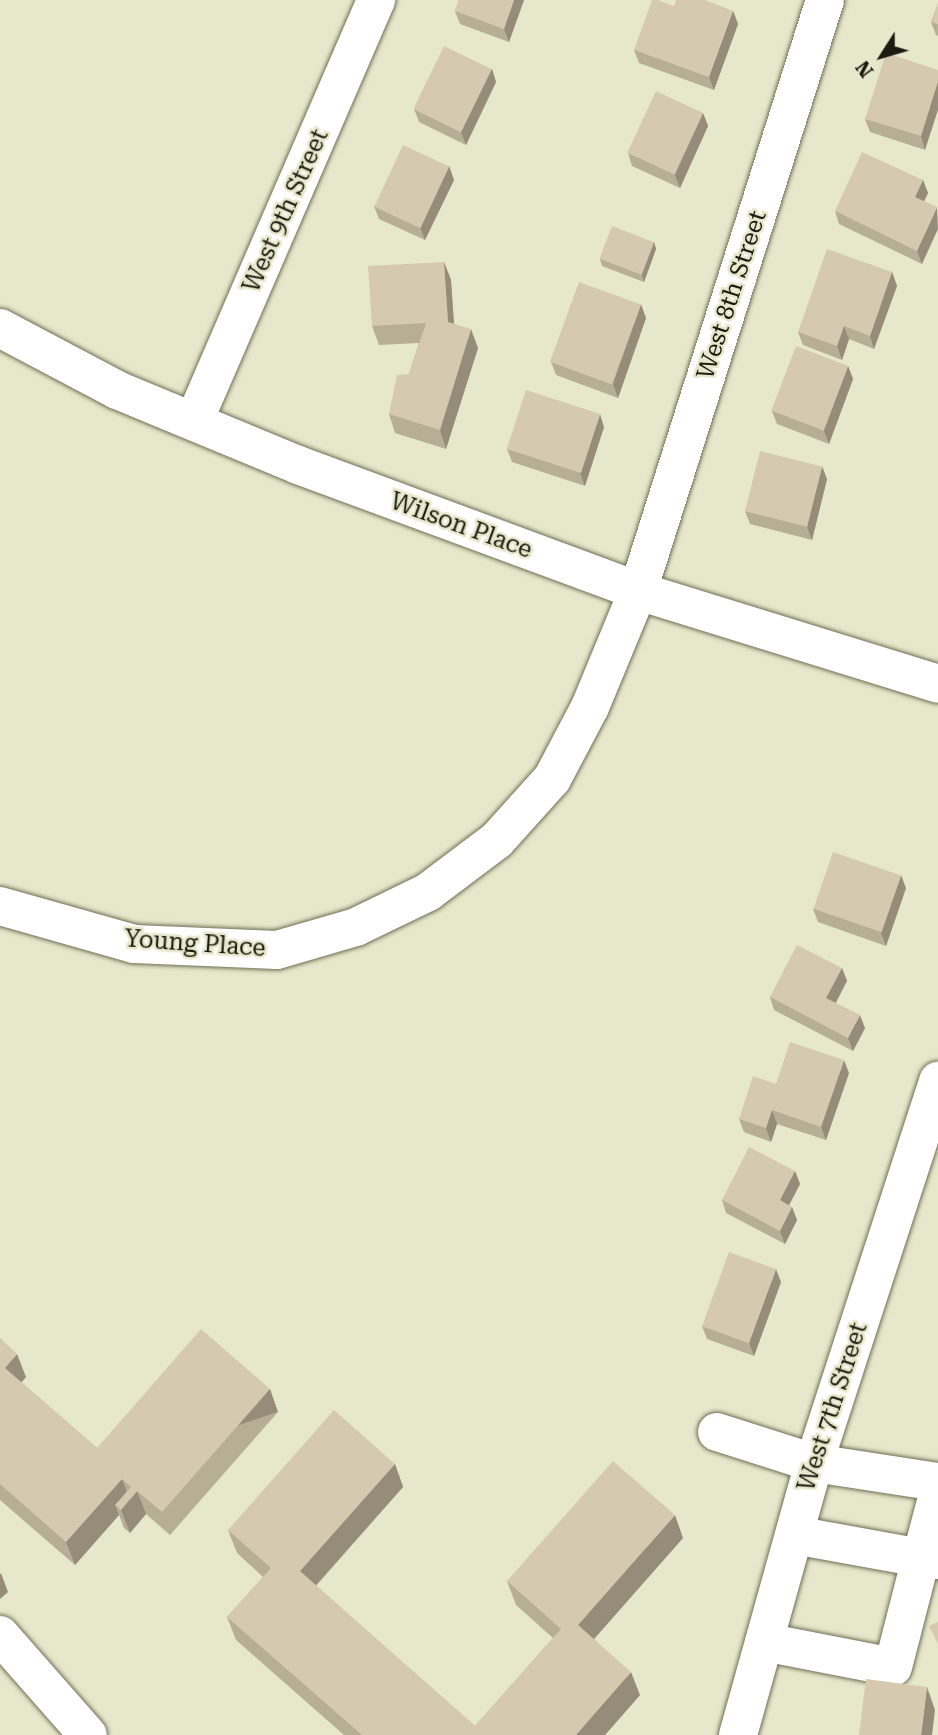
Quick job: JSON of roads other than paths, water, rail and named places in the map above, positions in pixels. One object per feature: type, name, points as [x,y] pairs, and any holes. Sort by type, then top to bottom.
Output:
[{"type":"street","name":"West 9th Street","points":[[194,421],[376,0]]},
{"type":"street","name":"West 8th Street","points":[[638,591],[825,0]]},
{"type":"street","name":"Wilson Place","points":[[0,328],[117,390],[298,466],[638,591],[938,684]]},
{"type":"street","name":"Young Place","points":[[0,906],[134,944],[277,950],[356,927],[428,892],[497,840],[552,779],[590,707],[638,591]]},
{"type":"street","name":"West 7th Street","points":[[738,1735],[814,1463],[938,1081]]},
{"type":"street","points":[[717,1432],[814,1463],[938,1482]]},
{"type":"street","points":[[764,1642],[893,1667],[930,1559],[938,1494]]},
{"type":"street","points":[[794,1535],[930,1559]]},
{"type":"street","points":[[0,1635],[88,1735]]}]
